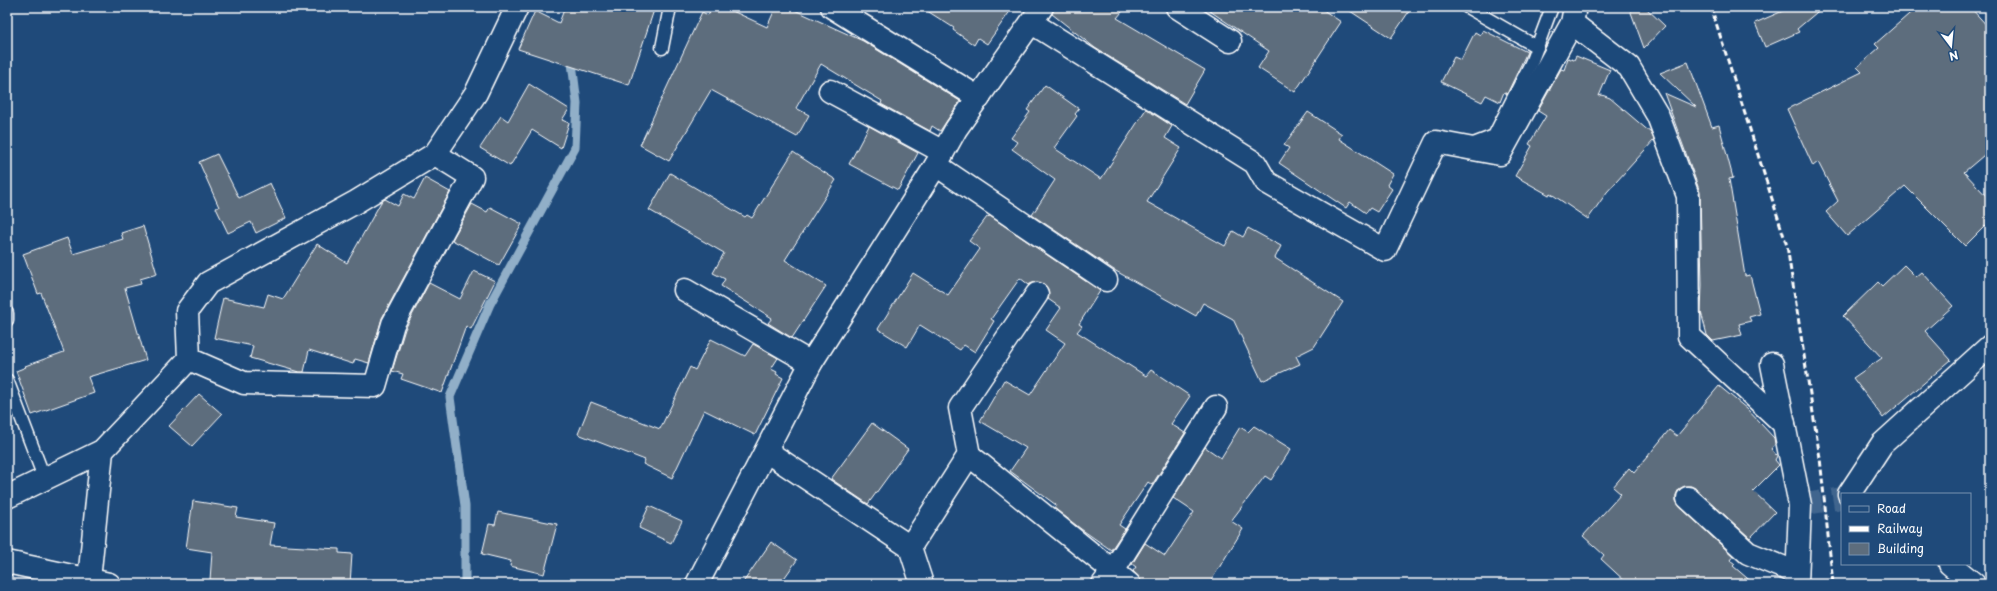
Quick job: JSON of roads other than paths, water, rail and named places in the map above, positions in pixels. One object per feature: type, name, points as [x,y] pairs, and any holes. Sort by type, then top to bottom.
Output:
[{"type":"street","points":[[7,497],[45,480],[102,451],[189,359],[187,311],[208,283],[356,202],[435,154],[476,93],[517,7]]},
{"type":"street","points":[[832,7],[979,98]]},
{"type":"street","points":[[1177,7],[1230,41]]},
{"type":"street","points":[[697,584],[811,363],[940,158],[956,129],[1037,15],[1255,164],[1266,182],[1385,250],[1436,142],[1500,154],[1573,15],[1629,67],[1658,116],[1688,196],[1689,336],[1784,424]]},
{"type":"street","points":[[830,91],[940,158],[1106,280]]},
{"type":"street","points":[[189,359],[244,383],[375,386],[393,324],[472,177],[435,154]]},
{"type":"street","points":[[685,290],[811,363]]},
{"type":"street","points":[[1038,294],[960,408],[969,455],[1115,580],[1216,407]]},
{"type":"street","points":[[1850,493],[1882,444],[1990,346]]},
{"type":"street","points":[[1688,498],[1748,553],[1797,578],[1800,505],[1772,364]]},
{"type":"street","points":[[7,562],[99,582],[102,451]]},
{"type":"street","points":[[766,451],[910,547],[922,584]]},
{"type":"street","points":[[910,547],[969,455]]},
{"type":"street","points":[[1951,565],[1974,584]]},
{"type":"lane","points":[[662,48],[670,7]]},
{"type":"lane","points":[[1467,7],[1537,47]]},
{"type":"lane","points":[[1463,148],[1494,136],[1530,63],[1552,7]]},
{"type":"lane","points":[[7,313],[7,320]]},
{"type":"lane","points":[[7,380],[45,480]]},
{"type":"waterway","points":[[465,584],[465,506],[450,397],[490,304],[575,148],[577,103],[571,55]]},
{"type":"tunnel","points":[[1800,505],[1841,498]]},
{"type":"railway","points":[[1711,7],[1787,246],[1820,458],[1833,584]]}]
